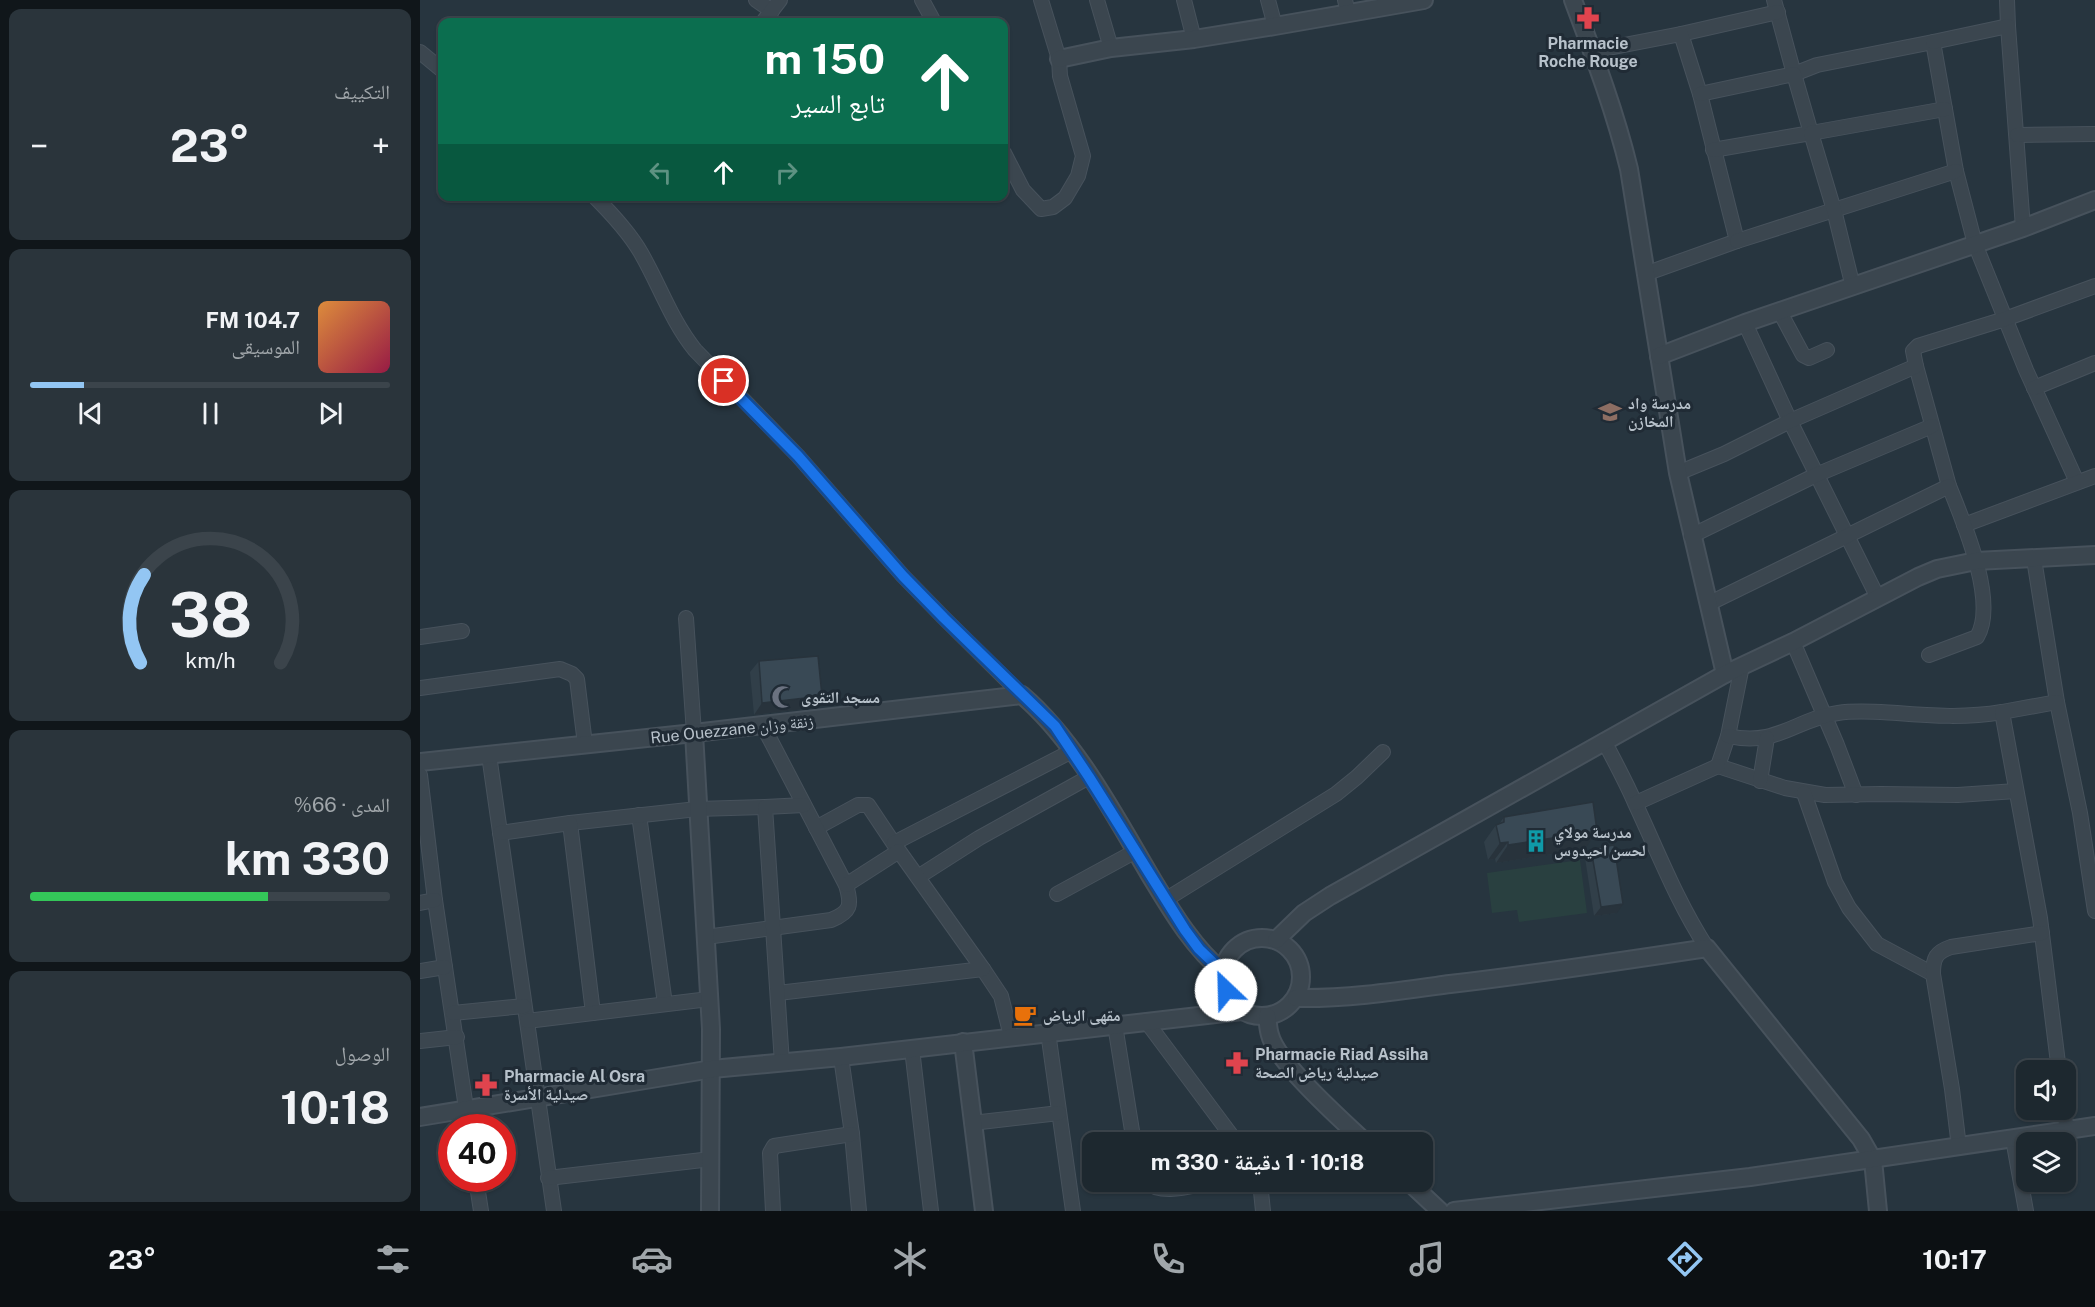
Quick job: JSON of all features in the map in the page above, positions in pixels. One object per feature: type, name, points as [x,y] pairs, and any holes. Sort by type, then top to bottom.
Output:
[{"type":"street","points":[[756,0],[772,11]]},
{"type":"street","points":[[922,0],[932,18]]},
{"type":"street","points":[[1008,161],[1023,190],[1041,209],[1053,207],[1065,198],[1078,176],[1083,156],[1060,76],[1059,59],[1041,0]]},
{"type":"street","points":[[1097,0],[1111,48]]},
{"type":"street","points":[[1184,0],[1194,39]]},
{"type":"street","points":[[1268,0],[1275,26]]},
{"type":"street","points":[[1059,59],[1111,48],[1194,39],[1275,26],[1347,6],[1424,0]]},
{"type":"street","points":[[1573,0],[1622,138],[1629,169],[1678,473],[1725,674]]},
{"type":"street","points":[[2007,0],[2023,228]]},
{"type":"street","points":[[1593,51],[1681,34],[1776,6],[1810,133],[1834,210],[1853,287]]},
{"type":"street","points":[[1700,94],[1794,74],[1827,63],[2008,26]]},
{"type":"street","points":[[1681,34],[1700,94],[1737,241]]},
{"type":"street","points":[[1933,42],[1956,171],[1975,244],[2034,388],[2077,482]]},
{"type":"street","points":[[420,51],[438,67]]},
{"type":"street","points":[[1713,150],[1945,109]]},
{"type":"street","points":[[2017,135],[2095,134]]},
{"type":"street","points":[[1646,274],[1737,241],[1956,171]]},
{"type":"street","points":[[1659,356],[1745,323],[2023,228],[2095,200]]},
{"type":"street","points":[[599,201],[625,229],[641,253],[668,310],[681,333],[695,350],[798,456],[903,576],[1055,726],[1165,900],[1199,949],[1224,973]]},
{"type":"street","points":[[1929,655],[1977,637],[1981,630],[1984,612],[1976,561],[1949,486],[1913,351],[1918,346],[2005,319],[2095,286]]},
{"type":"street","points":[[1780,312],[1803,355],[1809,358],[1827,350]]},
{"type":"street","points":[[1745,323],[1845,536],[1878,598]]},
{"type":"street","points":[[2034,388],[2095,363]]},
{"type":"street","points":[[1678,473],[1916,366]]},
{"type":"street","points":[[1691,536],[1816,476],[1932,426]]},
{"type":"street","points":[[1964,525],[2095,476]]},
{"type":"street","points":[[1708,604],[1949,486]]},
{"type":"street","points":[[1275,940],[1304,913],[1330,896],[1604,741],[1725,674],[1937,569],[1976,561],[2095,555]]},
{"type":"street","points":[[2034,559],[2057,702],[2080,813],[2095,911]]},
{"type":"street","points":[[686,618],[712,1069],[710,1211]]},
{"type":"street","points":[[420,637],[462,631]]},
{"type":"street","points":[[1793,642],[1856,795]]},
{"type":"street","points":[[1718,766],[1728,736],[1742,666]]},
{"type":"street","points":[[420,688],[560,669],[567,671],[577,679],[585,744]]},
{"type":"street","name":"Rue Ouezzane زنقة وزان","points":[[420,762],[694,734],[1022,695]]},
{"type":"street","points":[[1728,736],[1748,739],[1767,738],[1825,715],[1850,711],[1968,717],[2057,702]]},
{"type":"street","points":[[2002,712],[2042,933],[2059,1060]]},
{"type":"street","points":[[706,937],[831,920],[843,915],[849,907],[850,900],[846,885],[763,726]]},
{"type":"street","points":[[1760,781],[1767,738]]},
{"type":"street","points":[[1604,741],[1636,804],[1690,922],[1707,948],[1861,1138],[1873,1160],[1878,1211]]},
{"type":"street","points":[[846,885],[897,847],[1072,751]]},
{"type":"street","points":[[1165,900],[1336,794],[1383,752]]},
{"type":"street","points":[[489,755],[554,1211]]},
{"type":"street","points":[[1636,804],[1718,766],[1804,793],[1958,795],[2016,791]]},
{"type":"street","points":[[420,775],[422,823],[467,1114]]},
{"type":"street","points":[[918,877],[979,838],[1089,777]]},
{"type":"street","points":[[1804,793],[1835,882],[1849,908],[1877,944],[1933,974]]},
{"type":"street","points":[[500,833],[697,809],[804,805]]},
{"type":"street","points":[[816,828],[858,805],[868,805],[1001,996],[1011,1036]]},
{"type":"street","points":[[765,807],[782,1063]]},
{"type":"street","points":[[639,815],[665,1004]]},
{"type":"street","points":[[570,823],[593,1013]]},
{"type":"street","points":[[1057,894],[1136,851]]},
{"type":"street","points":[[420,903],[435,900]]},
{"type":"street","points":[[1959,1147],[1933,974],[1935,956],[1939,951],[1951,946],[2042,933]]},
{"type":"street","points":[[420,1118],[712,1069],[841,1057],[1242,1011],[1267,1016],[1284,1010],[1296,998],[1301,981],[1299,964],[1290,950],[1275,940],[1258,938],[1235,949],[1230,956],[1224,973],[1226,990],[1229,998],[1242,1011]]},
{"type":"street","points":[[1296,998],[1366,995],[1568,970],[1707,948]]},
{"type":"street","points":[[420,971],[445,967]]},
{"type":"street","points":[[778,993],[983,969]]},
{"type":"street","points":[[526,1021],[709,999]]},
{"type":"street","points":[[453,1014],[524,1006]]},
{"type":"street","points":[[1267,1016],[1270,1036],[1279,1053],[1354,1132]]},
{"type":"street","points":[[1146,1021],[1229,1132]]},
{"type":"street","points":[[1115,1025],[1132,1132]]},
{"type":"street","points":[[1048,1032],[1073,1211]]},
{"type":"street","points":[[420,1041],[457,1037]]},
{"type":"street","points":[[963,1042],[984,1211]]},
{"type":"street","points":[[912,1049],[931,1211]]},
{"type":"street","points":[[841,1057],[860,1211]]},
{"type":"street","points":[[972,1123],[1059,1113]]},
{"type":"street","points":[[2065,1120],[2067,1131]]},
{"type":"street","points":[[1454,1211],[1664,1188],[1873,1160],[2095,1126]]},
{"type":"street","points":[[773,1211],[770,1153],[774,1146],[852,1134]]},
{"type":"street","points":[[2013,1139],[2026,1211]]},
{"type":"street","points":[[548,1178],[711,1158]]},
{"type":"street","points":[[478,1192],[481,1211]]},
{"type":"street","points":[[1261,1192],[1263,1211]]},
{"type":"street","points":[[1420,1192],[1440,1211]]},
{"type":"green space","points":[[1580,860],[1587,913],[1519,922],[1517,910],[1492,913],[1487,873]]},
{"type":"building","points":[[818,656],[822,696],[762,703],[759,661]]},
{"type":"building","points":[[1593,802],[1597,831],[1508,845],[1508,842],[1500,843],[1496,825],[1504,822],[1504,817]]},
{"type":"building","points":[[1614,845],[1623,904],[1601,907],[1591,849]]},
{"type":"place","name":"Pharmacie Roche Rouge","points":[[1588,18]]},
{"type":"place","name":"مدرسة واد المخازن","points":[[1610,412]]},
{"type":"place","name":"مسجد التقوى","points":[[783,697]]},
{"type":"place","name":"مدرسة مولاي لحسن احيدوس","points":[[1536,841]]},
{"type":"place","name":"مقهى الرياض","points":[[1025,1015]]},
{"type":"place","name":"Pharmacie Riad Assiha صيدلية رياض الصحة","points":[[1237,1063]]},
{"type":"place","name":"Pharmacie Al Osra صيدلية الأسرة","points":[[486,1085]]},
{"type":"route","points":[[724,381],[798,456],[903,576],[1055,726],[1185,930],[1199,949],[1224,973],[1226,990]]}]
